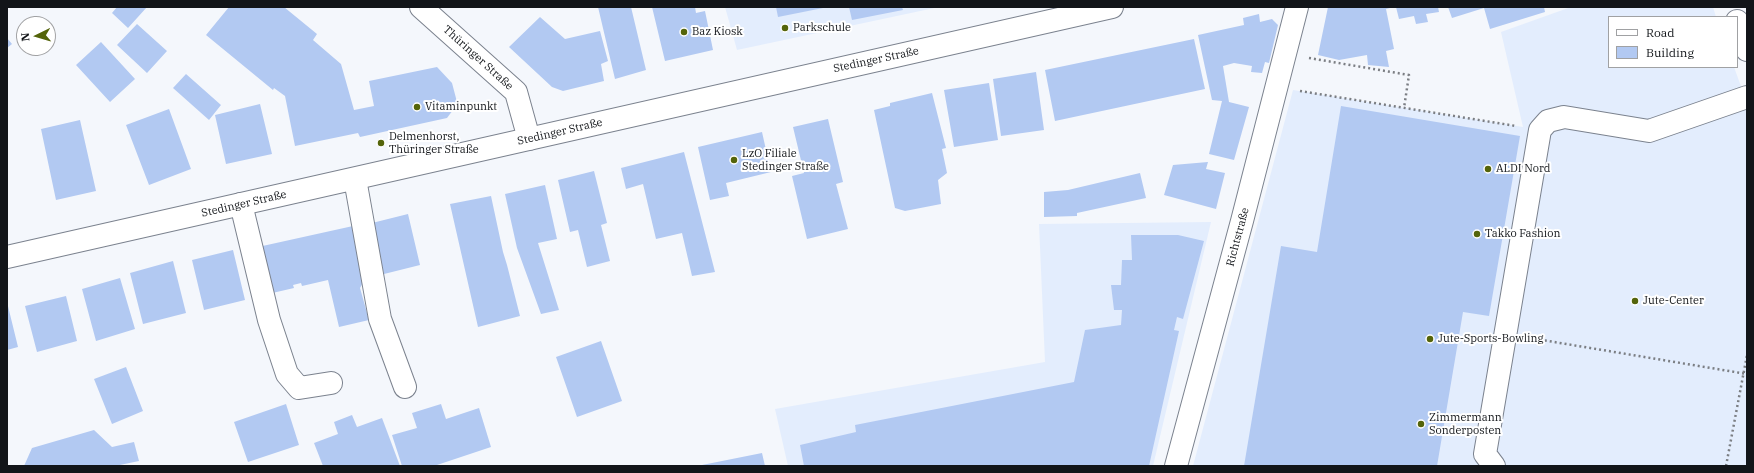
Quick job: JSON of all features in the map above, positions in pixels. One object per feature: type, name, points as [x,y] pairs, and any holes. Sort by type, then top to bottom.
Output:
[{"type":"main road","name":"Thüringer Straße","points":[[421,7],[516,92],[529,139]]},
{"type":"main road","name":"Stedinger Straße","points":[[7,257],[1112,7]]},
{"type":"main road","name":"Richtstraße","points":[[1176,466],[1297,7]]},
{"type":"main road","points":[[1738,24],[1747,50]]},
{"type":"main road","points":[[1494,466],[1485,454],[1540,130],[1548,121],[1564,117],[1648,131],[1747,96]]},
{"type":"main road","points":[[355,179],[380,319],[405,387]]},
{"type":"main road","points":[[241,204],[270,320],[287,374],[299,388],[331,383]]},
{"type":"path","points":[[1285,54],[1409,74],[1404,108]]},
{"type":"path","points":[[1277,87],[1540,130]]},
{"type":"path","points":[[1505,334],[1746,374]]},
{"type":"path","points":[[1726,466],[1746,374],[1747,355]]},
{"type":"shaded area","name":"Parkschule","points":[[725,7],[939,7],[737,50]]},
{"type":"shaded area","name":"Jute-Center","points":[[1571,7],[1713,7],[1716,16],[1608,16],[1608,68],[1734,68],[1747,103],[1747,466],[1193,466],[1293,90],[1523,127],[1501,32]]},
{"type":"shaded area","points":[[1211,222],[1153,466],[788,466],[775,409],[1045,362],[1039,224]]},
{"type":"building","points":[[117,7],[147,7],[128,28],[112,13]]},
{"type":"building","points":[[229,7],[284,7],[317,34],[313,40],[341,64],[354,110],[374,106],[369,81],[437,67],[452,83],[457,102],[447,118],[360,137],[358,133],[295,146],[285,96],[274,88],[273,90],[206,35]]},
{"type":"building","points":[[598,7],[631,7],[646,70],[615,79]]},
{"type":"building","name":"Baz Kiosk","points":[[652,7],[695,7],[696,13],[705,11],[713,50],[665,61]]},
{"type":"building","points":[[776,7],[823,7],[823,8],[778,17]]},
{"type":"building","points":[[849,7],[902,7],[903,10],[852,20]]},
{"type":"building","points":[[1328,7],[1394,7],[1386,9],[1394,49],[1386,51],[1389,67],[1368,65],[1367,55],[1339,60],[1318,55]]},
{"type":"building","points":[[1396,7],[1438,7],[1439,12],[1426,14],[1428,22],[1416,24],[1414,16],[1399,19]]},
{"type":"building","points":[[1448,7],[1544,7],[1545,12],[1490,29],[1484,8],[1452,18]]},
{"type":"building","points":[[1259,14],[1260,22],[1272,19],[1278,25],[1269,63],[1265,62],[1262,73],[1251,72],[1252,66],[1234,63],[1223,66],[1229,102],[1249,107],[1234,160],[1209,154],[1222,101],[1212,100],[1198,35],[1244,25],[1243,18]]},
{"type":"building","points":[[540,17],[565,39],[600,31],[608,61],[601,64],[604,81],[563,91],[552,87],[509,47]]},
{"type":"building","points":[[137,24],[167,51],[147,73],[117,45]]},
{"type":"building","points":[[7,38],[12,44],[7,48]]},
{"type":"building","points":[[1194,39],[1205,89],[1055,121],[1045,70]]},
{"type":"building","points":[[101,42],[135,79],[110,102],[76,65]]},
{"type":"building","points":[[1036,72],[1044,130],[1001,136],[993,79]]},
{"type":"building","points":[[186,74],[221,105],[209,120],[173,88]]},
{"type":"building","points":[[989,83],[998,140],[954,147],[944,90]]},
{"type":"building","points":[[932,93],[946,148],[942,149],[947,173],[938,180],[941,204],[905,211],[895,208],[874,110],[890,106],[890,103]]},
{"type":"building","points":[[260,104],[272,154],[226,164],[215,115]]},
{"type":"building","points":[[1341,106],[1520,136],[1489,316],[1463,312],[1437,466],[1244,466],[1281,246],[1317,252]]},
{"type":"building","points":[[169,109],[191,169],[149,185],[126,125]]},
{"type":"building","points":[[828,119],[843,182],[836,184],[848,229],[807,239],[792,176],[804,173],[793,127]]},
{"type":"building","points":[[80,120],[96,191],[56,200],[41,129]]},
{"type":"building","name":"LzO Filiale Stedinger Straße","points":[[762,132],[771,172],[726,183],[729,196],[710,200],[698,147]]},
{"type":"building","points":[[684,152],[715,272],[692,276],[682,233],[656,239],[643,184],[626,189],[621,168]]},
{"type":"building","points":[[1208,162],[1206,169],[1225,173],[1216,209],[1164,195],[1173,165]]},
{"type":"building","points":[[594,171],[607,223],[601,225],[610,261],[587,267],[578,230],[570,232],[558,180]]},
{"type":"building","points":[[1140,173],[1146,198],[1077,213],[1077,216],[1044,217],[1044,192],[1068,190]]},
{"type":"building","points":[[545,185],[557,239],[538,243],[559,310],[541,314],[517,248],[505,194]]},
{"type":"building","points":[[491,196],[503,252],[520,316],[478,327],[450,204]]},
{"type":"building","points":[[408,214],[420,265],[384,274],[372,223]]},
{"type":"building","points":[[353,226],[365,279],[360,288],[369,320],[339,327],[328,280],[302,286],[301,283],[293,285],[294,288],[268,294],[258,247]]},
{"type":"building","points":[[1131,235],[1178,235],[1204,241],[1183,319],[1177,317],[1174,330],[1179,331],[1149,466],[804,466],[800,445],[856,432],[855,425],[1074,382],[1085,330],[1121,325],[1122,310],[1114,310],[1111,285],[1121,285],[1122,260],[1132,260]]},
{"type":"building","points":[[233,250],[245,300],[204,310],[192,260]]},
{"type":"building","points":[[173,261],[186,313],[143,324],[130,273]]},
{"type":"building","points":[[120,278],[135,329],[96,341],[82,289]]},
{"type":"building","points":[[66,296],[77,341],[37,352],[25,306]]},
{"type":"building","points":[[7,302],[18,347],[7,350]]},
{"type":"building","points":[[601,341],[622,401],[577,417],[556,357]]},
{"type":"building","points":[[126,367],[143,411],[112,424],[94,379]]},
{"type":"building","points":[[286,404],[299,445],[248,462],[234,422]]},
{"type":"building","points":[[441,404],[446,419],[479,408],[491,447],[434,466],[402,466],[392,435],[417,428],[412,413]]},
{"type":"building","points":[[352,415],[357,427],[382,418],[400,466],[323,466],[314,443],[338,434],[334,422]]},
{"type":"building","points":[[94,430],[112,447],[134,442],[139,461],[115,466],[24,466],[32,448]]},
{"type":"building","points":[[762,453],[765,466],[702,466],[702,465]]},
{"type":"place","name":"Parkschule","points":[[785,28]]},
{"type":"place","name":"Baz Kiosk","points":[[684,32]]},
{"type":"place","name":"Vitaminpunkt","points":[[417,107]]},
{"type":"place","name":"Delmenhorst, Thüringer Straße","points":[[381,143]]},
{"type":"place","name":"LzO Filiale Stedinger Straße","points":[[734,160]]},
{"type":"place","name":"ALDI Nord","points":[[1488,169]]},
{"type":"place","name":"Takko Fashion","points":[[1477,234]]},
{"type":"place","name":"Jute-Center","points":[[1635,301]]},
{"type":"place","name":"Jute-Sports-Bowling","points":[[1430,339]]},
{"type":"place","name":"Zimmermann Sonderposten","points":[[1421,424]]}]
